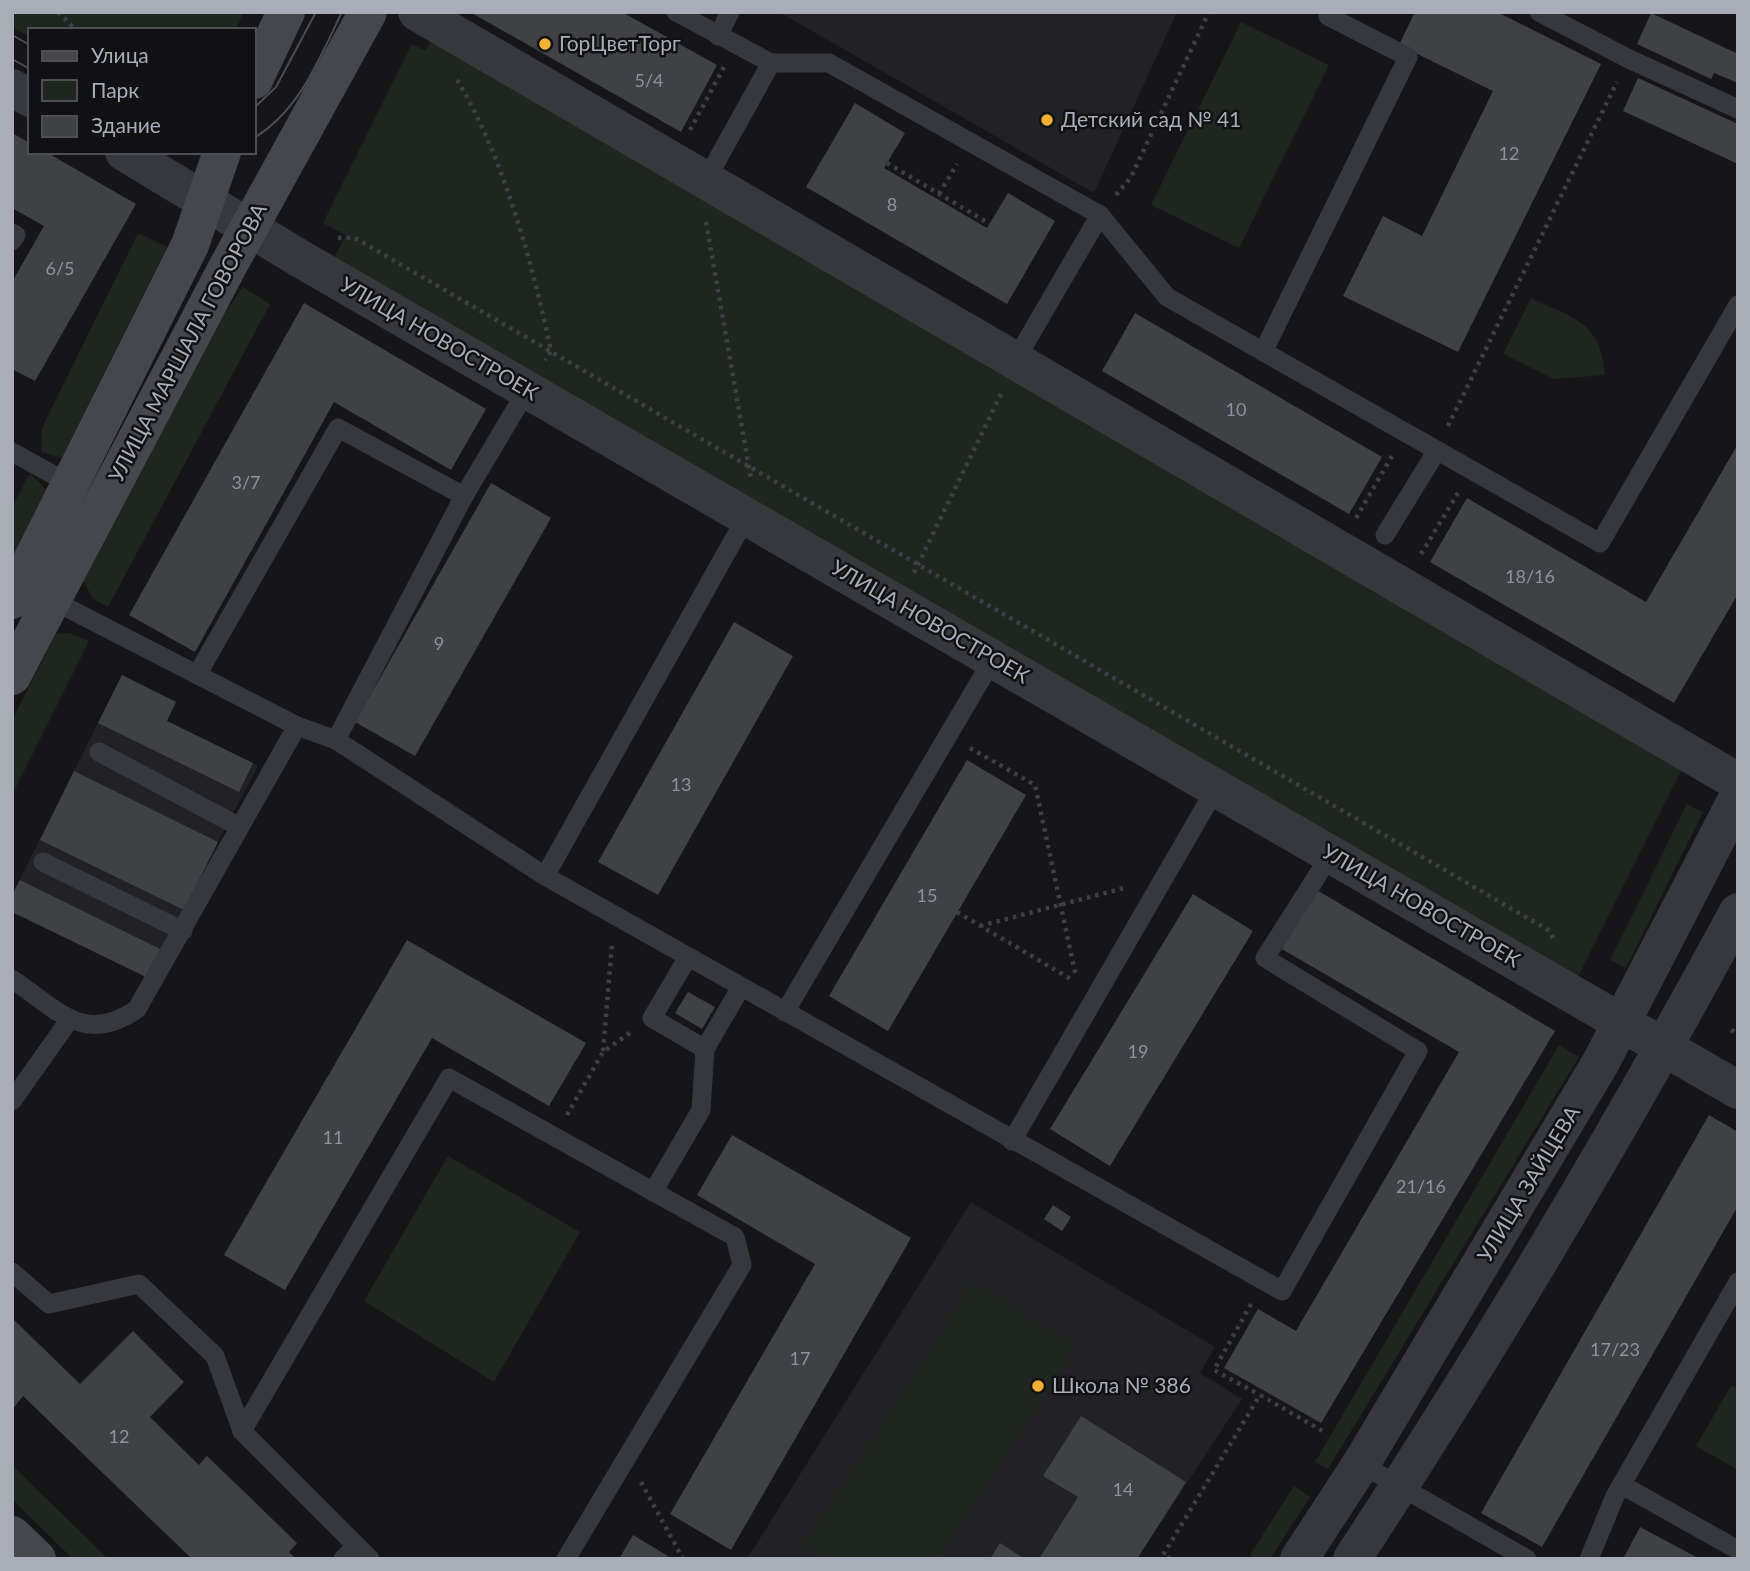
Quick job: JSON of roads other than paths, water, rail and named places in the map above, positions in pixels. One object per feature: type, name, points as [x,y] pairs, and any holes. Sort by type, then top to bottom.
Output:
[{"type":"main road","points":[[256,76],[286,12]]},
{"type":"main road","name":"УЛИЦА МАРШАЛА ГОВОРОВА","points":[[12,676],[249,227],[368,12]]},
{"type":"main road","name":"УЛИЦА МАРШАЛА ГОВОРОВА","points":[[12,600],[190,245],[221,154]]},
{"type":"main road","points":[[12,1535],[37,1559]]},
{"type":"street","points":[[417,12],[705,196],[1738,782]]},
{"type":"street","points":[[12,88],[28,97]]},
{"type":"street","name":"УЛИЦА НОВОСТРОЕК","points":[[127,154],[249,227],[534,379],[749,503],[993,659],[1738,1090]]},
{"type":"street","name":"УЛИЦА ЗАЙЦЕВА","points":[[1298,1559],[1352,1478],[1550,1150],[1623,1023],[1738,797]]},
{"type":"street","points":[[1352,1559],[1390,1502],[1664,1047],[1738,912]]},
{"type":"lane","points":[[676,12],[771,63],[829,64],[1100,215],[1167,297],[1405,435],[1600,543],[1738,305]]},
{"type":"lane","points":[[718,36],[730,12]]},
{"type":"lane","points":[[1263,352],[1408,57],[1328,16],[1329,12]]},
{"type":"lane","points":[[1539,12],[1629,59],[1738,109]]},
{"type":"lane","points":[[1561,12],[1579,33]]},
{"type":"lane","points":[[705,196],[771,63]]},
{"type":"lane","points":[[1012,369],[1100,215]]},
{"type":"lane","points":[[12,233],[16,235],[12,241]]},
{"type":"lane","points":[[336,740],[464,496],[534,379]]},
{"type":"lane","points":[[197,675],[338,428],[464,496]]},
{"type":"lane","points":[[12,452],[71,484]]},
{"type":"lane","points":[[1385,535],[1436,452]]},
{"type":"lane","points":[[545,876],[749,503]]},
{"type":"lane","points":[[52,600],[169,657],[197,675],[297,726],[336,740],[545,876],[1282,1292],[1418,1051],[1265,958],[1331,854]]},
{"type":"lane","points":[[785,1012],[993,659]]},
{"type":"lane","points":[[12,979],[70,1018],[93,1027],[117,1024],[137,1009],[297,726]]},
{"type":"lane","points":[[99,752],[238,827]]},
{"type":"lane","points":[[1012,1141],[1216,788]]},
{"type":"lane","points":[[43,862],[183,931]]},
{"type":"lane","points":[[688,957],[652,1018],[705,1049]]},
{"type":"lane","points":[[653,1192],[701,1110],[705,1049],[741,987]]},
{"type":"lane","points":[[12,1101],[70,1018]]},
{"type":"lane","points":[[242,1431],[449,1078],[735,1237],[742,1265],[566,1559]]},
{"type":"lane","points":[[12,1272],[49,1304],[139,1284],[215,1356],[242,1431],[356,1554]]},
{"type":"lane","points":[[1589,1559],[1622,1485],[1738,1282]]},
{"type":"lane","points":[[1352,1478],[1390,1502]]},
{"type":"lane","points":[[1352,1478],[1390,1502],[1527,1559]]},
{"type":"lane","points":[[1622,1485],[1738,1550]]},
{"type":"tram line","points":[[256,106],[276,87],[316,12]]},
{"type":"tram line","points":[[256,136],[284,113],[296,98],[307,82],[342,12]]},
{"type":"tram line","points":[[12,35],[28,44]]},
{"type":"tram line","points":[[12,59],[28,68]]},
{"type":"place","name":"ГорЦветТорг","points":[[545,44]]},
{"type":"place","name":"Детский сад № 41","points":[[1047,120]]},
{"type":"place","name":"Школа № 386","points":[[1038,1386]]}]
